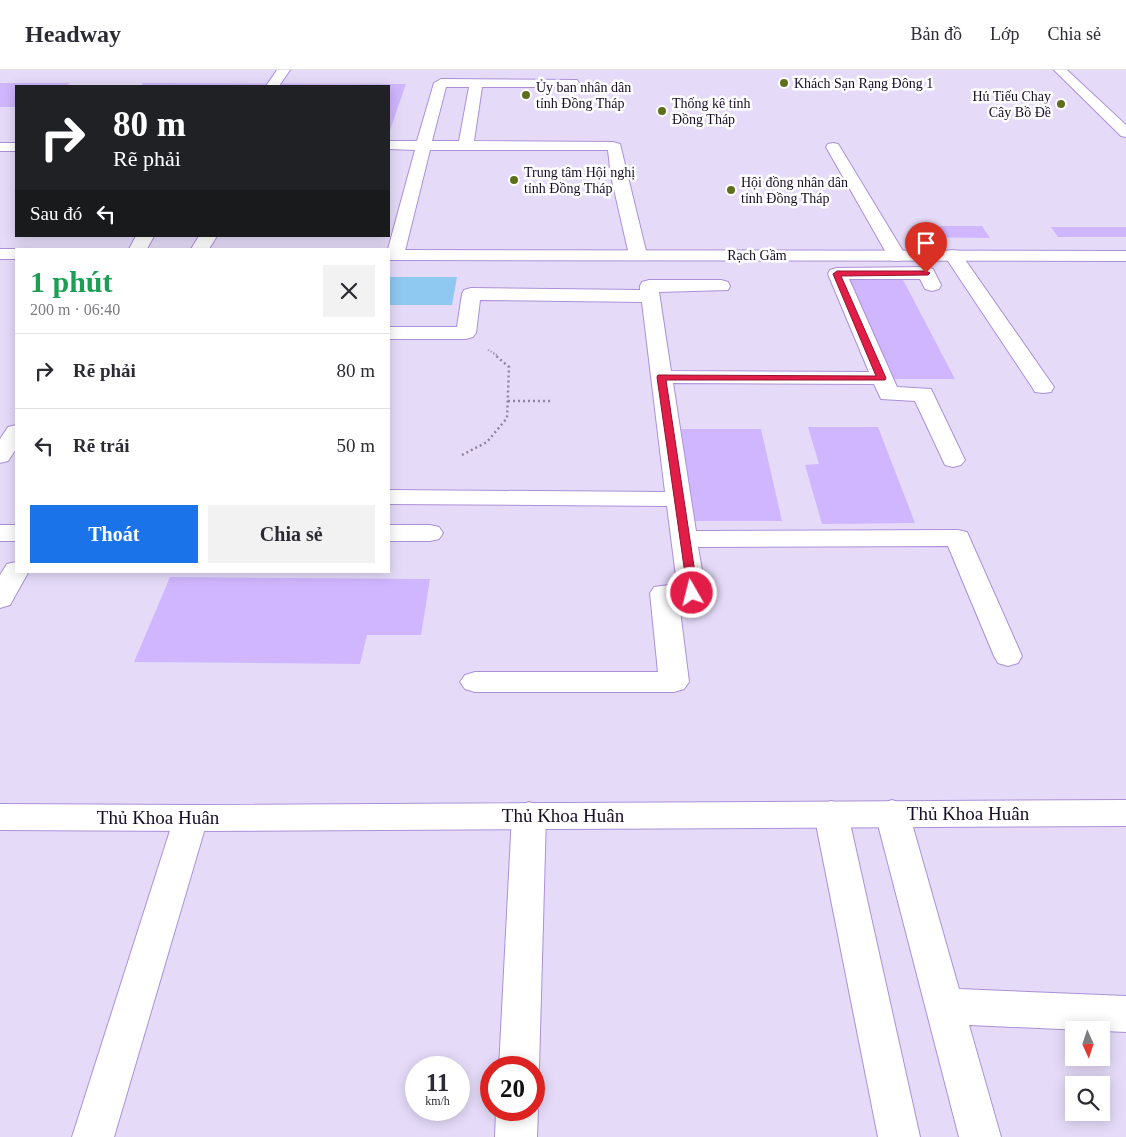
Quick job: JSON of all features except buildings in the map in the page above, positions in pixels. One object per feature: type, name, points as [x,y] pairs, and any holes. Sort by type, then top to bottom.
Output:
[{"type":"main road","points":[[273,85],[284,70]]},
{"type":"main road","points":[[1060,70],[1126,133]]},
{"type":"main road","points":[[392,255],[443,76],[476,83],[530,76],[572,83]]},
{"type":"main road","points":[[466,145],[476,83]]},
{"type":"main road","points":[[431,115],[471,114]]},
{"type":"main road","points":[[390,145],[604,144],[615,147],[619,176],[638,255]]},
{"type":"main road","points":[[0,146],[15,147]]},
{"type":"main road","points":[[833,146],[896,256]]},
{"type":"main road","points":[[201,248],[207,237]]},
{"type":"main road","points":[[0,254],[15,254]]},
{"type":"main road","name":"Rạch Gầm","points":[[392,255],[1126,256]]},
{"type":"main road","points":[[952,255],[1043,387]]},
{"type":"main road","points":[[932,285],[926,273],[837,274],[888,394],[924,394],[953,460]]},
{"type":"main road","points":[[475,682],[674,682],[664,593],[692,593],[649,286],[721,286]]},
{"type":"main road","points":[[390,333],[466,333],[470,294],[650,296]]},
{"type":"main road","points":[[661,377],[882,378]]},
{"type":"main road","points":[[0,456],[15,434]]},
{"type":"main road","points":[[390,497],[678,499]]},
{"type":"main road","points":[[0,533],[15,533]]},
{"type":"main road","points":[[390,533],[430,533]]},
{"type":"main road","points":[[684,539],[958,538],[1008,656]]},
{"type":"main road","points":[[0,599],[15,572]]},
{"type":"main road","points":[[892,813],[980,1137]]},
{"type":"main road","name":"Thủ Khoa Huân","points":[[0,817],[191,818],[1126,813]]},
{"type":"main road","points":[[831,814],[899,1137]]},
{"type":"main road","points":[[519,1056],[530,815]]},
{"type":"main road","points":[[93,1137],[191,818]]},
{"type":"main road","points":[[944,1006],[1126,1014]]},
{"type":"main road","points":[[516,1137],[517,1121]]},
{"type":"path","points":[[462,455],[486,442],[507,418],[510,367],[500,357],[485,348]]},
{"type":"path","points":[[508,400],[550,401]]},
{"type":"shaded area","points":[[0,83],[70,83],[67,85],[15,85],[15,107],[0,107]]},
{"type":"shaded area","points":[[143,83],[406,84],[390,130],[390,85],[142,85]]},
{"type":"shaded area","points":[[911,226],[982,226],[990,238],[917,237]]},
{"type":"shaded area","points":[[1051,227],[1126,227],[1126,237],[1058,237]]},
{"type":"shaded area","points":[[838,276],[901,276],[955,379],[882,379]]},
{"type":"shaded area","points":[[808,427],[878,427],[915,523],[822,524],[805,465],[819,464]]},
{"type":"shaded area","points":[[681,429],[761,429],[782,521],[694,521]]},
{"type":"shaded area","points":[[170,577],[430,579],[421,635],[367,635],[360,664],[134,662]]},
{"type":"water","points":[[390,277],[457,277],[452,305],[390,305]]},
{"type":"place","name":"Khách Sạn Rạng Đông 1","points":[[784,83]]},
{"type":"place","name":"Ủy ban nhân dân tỉnh Đồng Tháp","points":[[526,95]]},
{"type":"place","name":"Hủ Tiếu Chay Cây Bồ Đề","points":[[1061,104]]},
{"type":"place","name":"Thống kê tỉnh Đồng Tháp","points":[[662,111]]},
{"type":"place","name":"Trung tâm Hội nghị tỉnh Đồng Tháp","points":[[514,180]]},
{"type":"place","name":"Hội đồng nhân dân tỉnh Đồng Tháp","points":[[731,190]]},
{"type":"route","points":[[692,593],[661,377],[882,378],[837,274],[926,273]]}]
